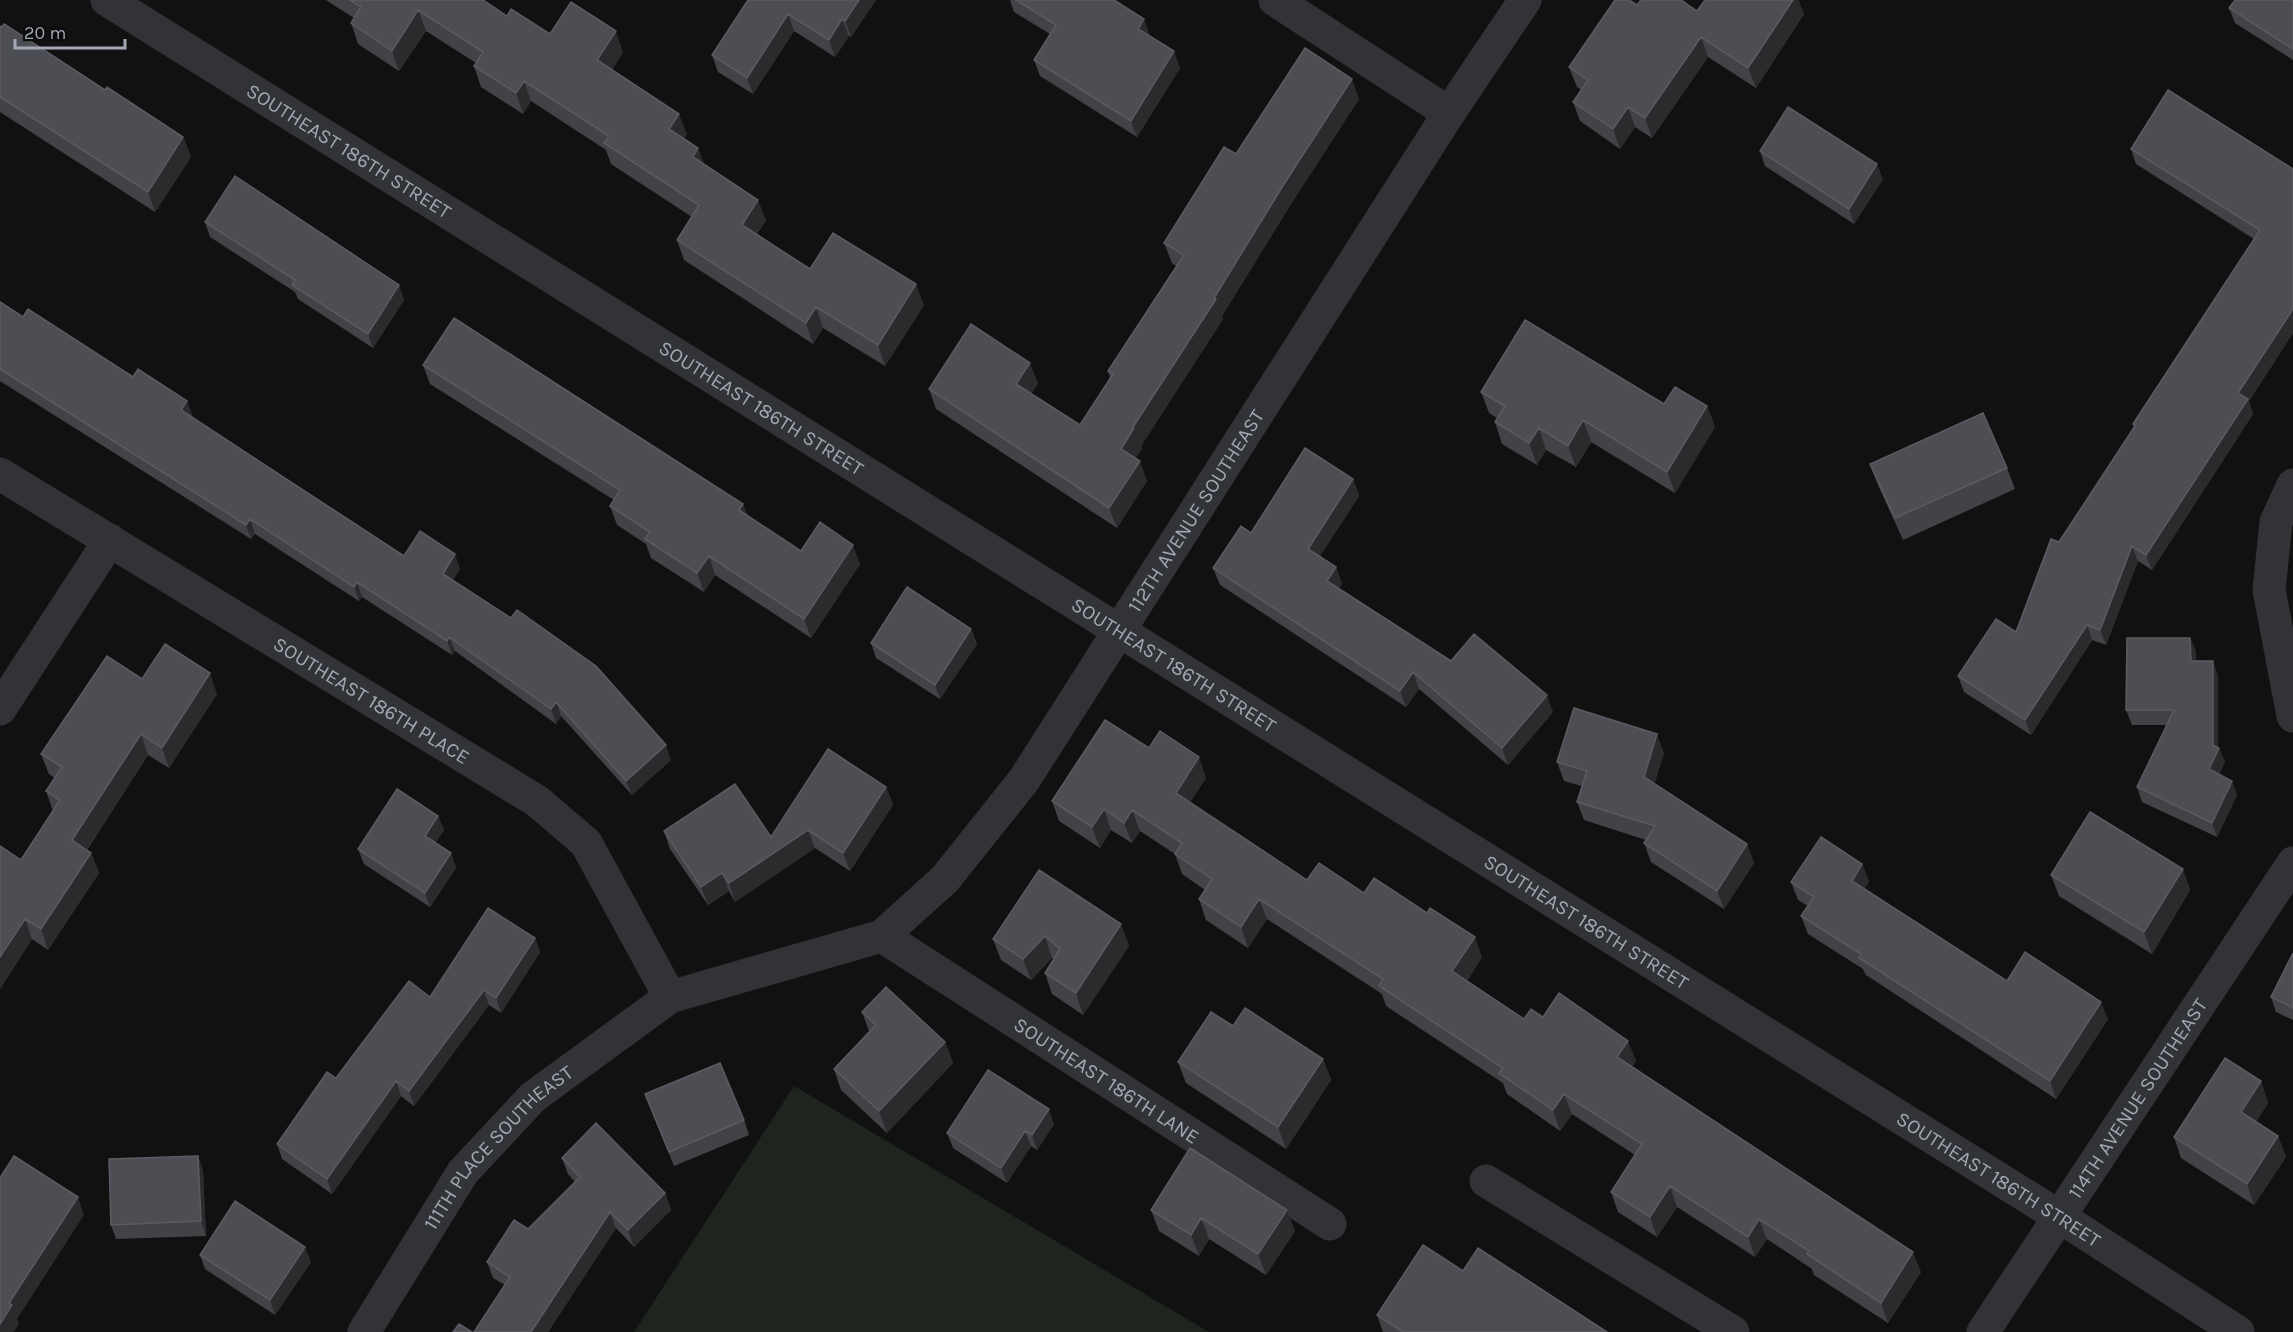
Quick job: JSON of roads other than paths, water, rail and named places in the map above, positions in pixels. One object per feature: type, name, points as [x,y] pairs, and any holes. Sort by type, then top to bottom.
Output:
[{"type":"street","name":"SOUTHEAST 186TH STREET","points":[[107,0],[2060,1217],[2238,1332]]},
{"type":"street","points":[[1275,0],[1449,113]]},
{"type":"street","name":"112TH AVENUE SOUTHEAST","points":[[670,998],[882,936],[945,879],[1024,780],[1449,113],[1525,0]]},
{"type":"street","name":"SOUTHEAST 186TH PLACE","points":[[0,474],[537,801],[585,843],[670,998]]},
{"type":"street","points":[[2293,485],[2276,522],[2269,590],[2293,716]]},
{"type":"street","points":[[0,709],[110,540]]},
{"type":"street","name":"114TH AVENUE SOUTHEAST","points":[[1983,1332],[2293,863]]},
{"type":"street","name":"SOUTHEAST 186TH LANE","points":[[882,936],[1330,1224]]},
{"type":"street","name":"111TH PLACE SOUTHEAST","points":[[364,1332],[463,1172],[533,1097],[670,998]]},
{"type":"street","points":[[1486,1181],[1733,1332]]}]
